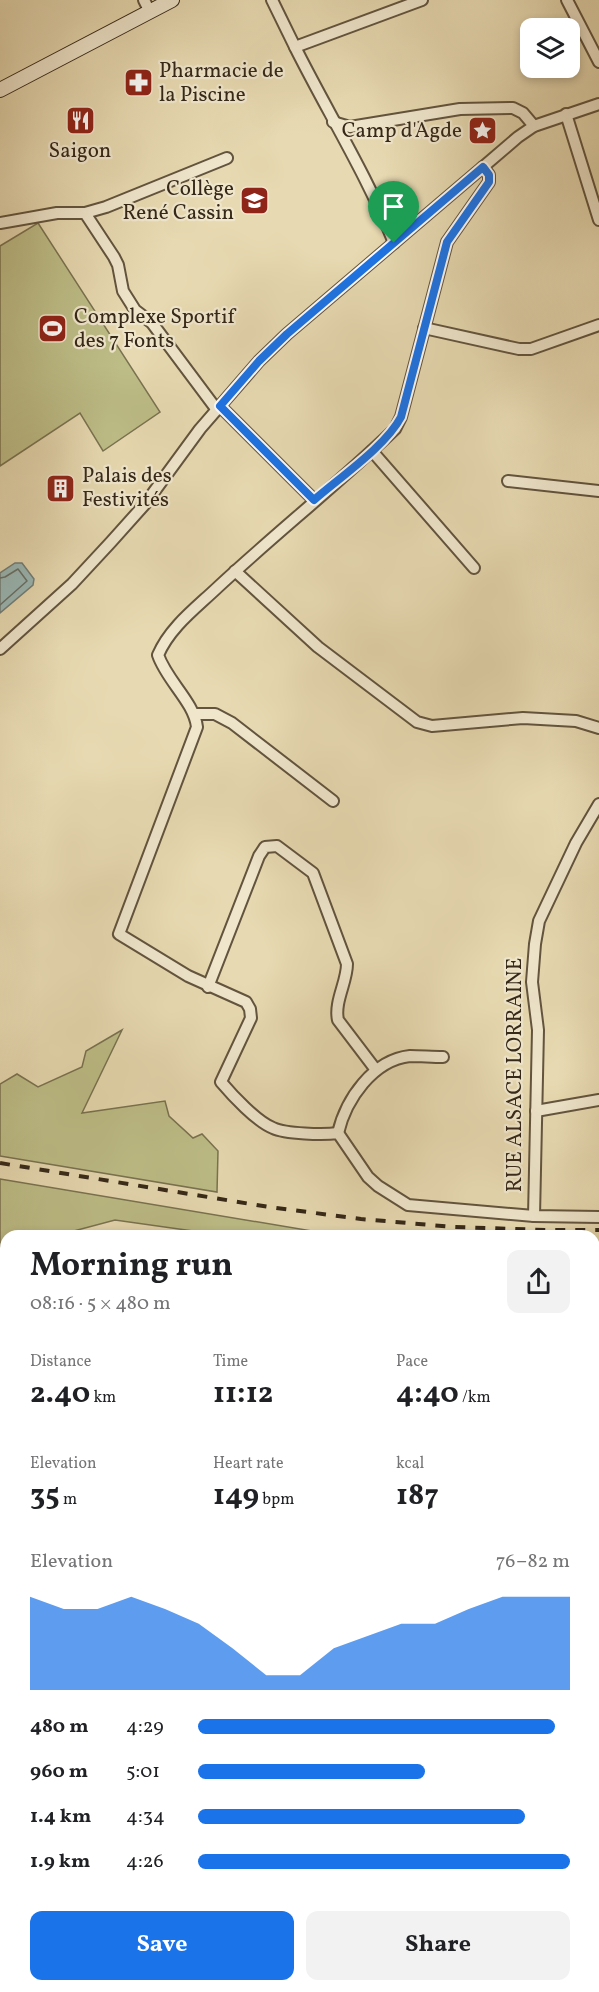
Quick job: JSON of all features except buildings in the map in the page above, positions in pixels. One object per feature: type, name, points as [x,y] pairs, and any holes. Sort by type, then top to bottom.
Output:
[{"type":"main road","points":[[0,90],[147,6],[172,0]]},
{"type":"street","points":[[272,0],[333,121],[369,186],[394,243]]},
{"type":"street","points":[[295,47],[422,0]]},
{"type":"street","points":[[567,0],[599,62]]},
{"type":"street","points":[[0,649],[72,584],[118,534],[145,504],[184,449],[259,361],[287,334],[518,137],[534,126],[599,104]]},
{"type":"street","points":[[333,121],[350,127],[460,109],[513,108],[531,119],[534,126]]},
{"type":"street","points":[[566,114],[599,220]]},
{"type":"street","points":[[0,223],[57,213],[85,213],[106,207],[227,158]]},
{"type":"street","points":[[338,1133],[324,1135],[273,1129],[232,1095],[221,1082],[251,1018],[246,1002],[208,987],[119,934],[197,727],[195,714],[173,684],[158,655],[171,632],[235,571],[395,429],[401,417],[447,242],[489,182],[489,175],[483,167]]},
{"type":"street","points":[[85,213],[114,257],[118,265],[123,291],[135,310],[154,326],[219,408],[314,500]]},
{"type":"street","points":[[424,328],[519,349],[531,349],[599,325]]},
{"type":"street","points":[[372,451],[474,568]]},
{"type":"street","points":[[508,481],[599,491]]},
{"type":"street","points":[[235,571],[318,647],[417,722],[432,726],[523,718],[576,721],[599,728]]},
{"type":"street","points":[[195,714],[215,714],[232,723],[333,801]]},
{"type":"street","name":"RUE ALSACE LORRAINE","points":[[534,1216],[538,1030],[532,982],[535,944],[539,921],[576,843],[599,804]]},
{"type":"street","points":[[208,987],[259,856],[265,847],[277,846],[313,873],[348,964],[337,1013],[338,1020],[376,1070]]},
{"type":"street","points":[[443,1057],[409,1056],[395,1060],[376,1070],[364,1081],[340,1122],[338,1133],[368,1177],[408,1205],[534,1216],[599,1217]]},
{"type":"street","points":[[536,1111],[599,1100]]},
{"type":"green space","name":"Complexe Sportif des 7 Fonts","points":[[38,223],[160,412],[103,451],[80,413],[0,466],[0,246]]},
{"type":"green space","points":[[122,1030],[82,1113],[165,1101],[169,1116],[193,1138],[202,1134],[218,1151],[217,1192],[0,1156],[0,1084],[17,1074],[38,1087],[82,1067],[86,1051]]},
{"type":"green space","points":[[0,1179],[306,1230],[186,1230],[115,1220],[78,1230],[0,1230]]},
{"type":"water","points":[[15,563],[22,563],[34,579],[33,585],[0,613],[0,573]]},
{"type":"railway","points":[[0,1163],[269,1207],[361,1219],[454,1227],[599,1230]]},
{"type":"place","name":"Pharmacie de la Piscine","points":[[138,83]]},
{"type":"place","name":"Saigon","points":[[80,120]]},
{"type":"place","name":"Camp d'Agde","points":[[483,131]]},
{"type":"place","name":"Collège René Cassin","points":[[255,201]]},
{"type":"place","name":"Complexe Sportif des 7 Fonts","points":[[53,329]]},
{"type":"place","name":"Palais des Festivités","points":[[61,488]]},
{"type":"route","points":[[483,167],[489,175],[489,182],[447,242],[401,417],[395,429],[314,500],[220,406],[259,361],[287,334],[394,243],[483,167]]}]
